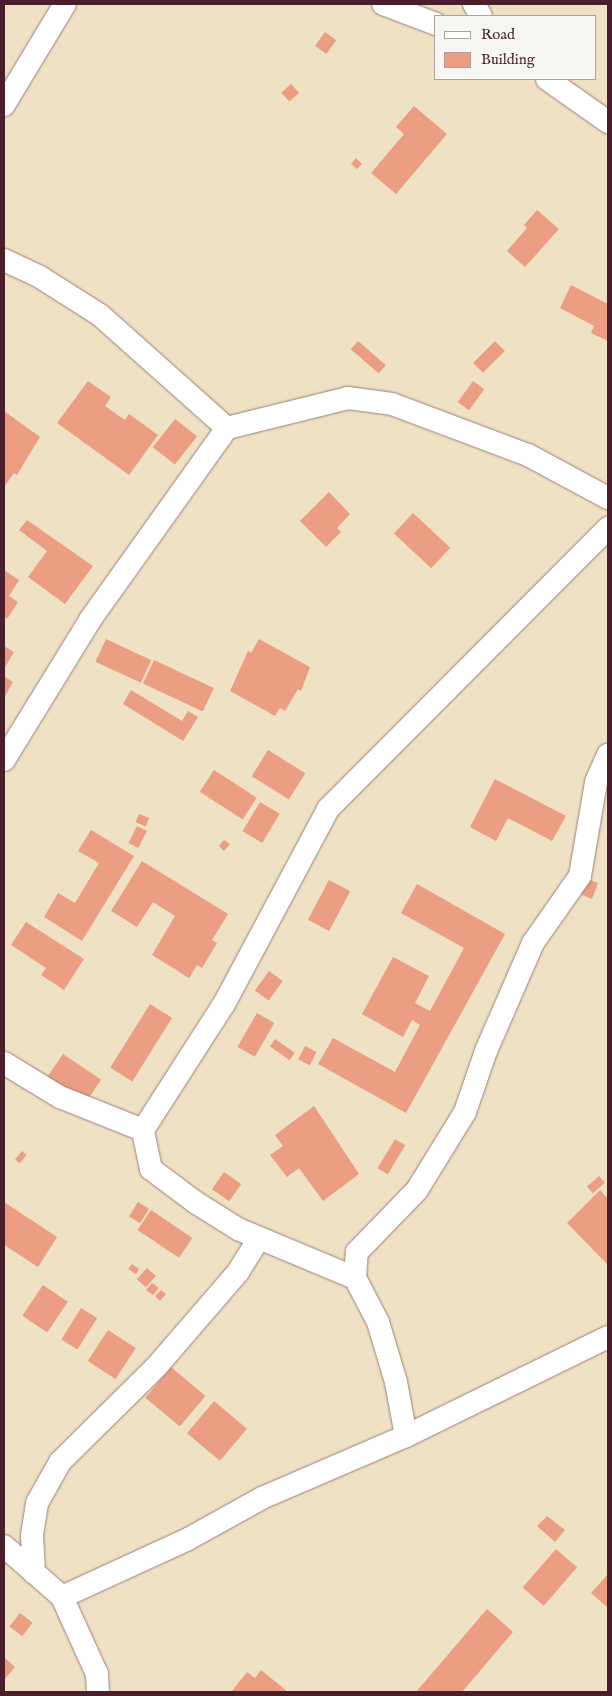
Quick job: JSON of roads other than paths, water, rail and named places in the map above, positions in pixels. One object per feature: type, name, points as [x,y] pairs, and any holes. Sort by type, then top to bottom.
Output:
[{"type":"street","points":[[7,94],[65,4]]},
{"type":"street","points":[[383,4],[434,23]]},
{"type":"street","points":[[548,80],[608,122]]},
{"type":"street","points":[[4,260],[40,278],[100,315],[227,428]]},
{"type":"street","points":[[4,760],[90,620],[227,428],[348,398],[392,404],[528,455],[608,498]]},
{"type":"street","points":[[355,1278],[259,1238],[195,1202],[151,1169],[143,1130],[224,1004],[328,809],[608,528]]},
{"type":"street","points":[[406,1436],[396,1382],[378,1322],[355,1278],[357,1252],[418,1190],[465,1112],[486,1052],[533,943],[580,876],[596,782],[608,756]]},
{"type":"street","points":[[4,1063],[60,1097],[143,1130]]},
{"type":"street","points":[[34,1573],[32,1535],[37,1503],[60,1462],[158,1366],[238,1272],[259,1238]]},
{"type":"street","points":[[62,1597],[188,1539],[262,1498],[406,1436],[608,1337]]},
{"type":"street","points":[[4,1546],[62,1597],[98,1674],[98,1692]]}]
